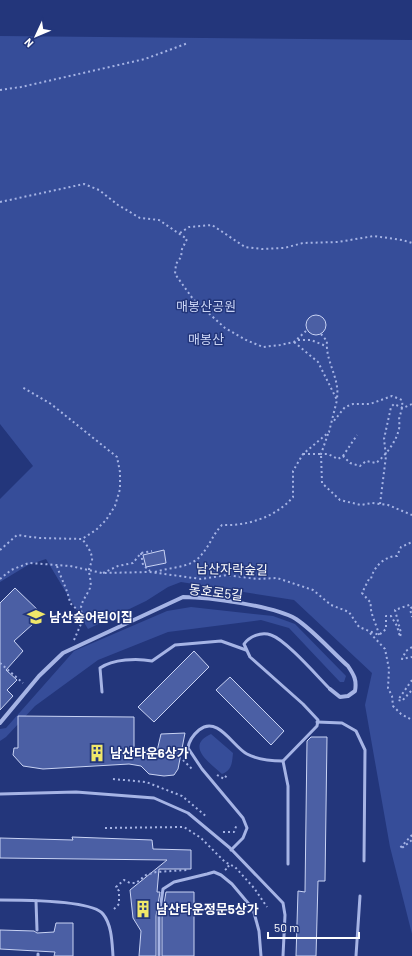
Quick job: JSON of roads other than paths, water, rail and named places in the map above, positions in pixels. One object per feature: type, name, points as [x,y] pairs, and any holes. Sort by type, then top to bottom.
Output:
[{"type":"street","name":"동호로5길","points":[[0,722],[39,676],[70,649],[183,597],[197,597],[284,613],[297,620],[348,666],[354,675],[357,683],[355,691],[350,694],[340,697],[330,689]]},
{"type":"lane","points":[[231,850],[243,838],[247,828],[243,818],[202,770],[188,748],[193,736],[200,729],[206,727],[219,729],[244,753],[265,760],[283,761],[317,726],[318,720],[304,704],[250,657],[244,644],[248,638],[262,634],[271,635],[287,646],[330,689]]},
{"type":"lane","points":[[102,692],[100,668],[106,663],[142,659],[152,662],[175,646],[221,641],[246,650]]},
{"type":"lane","points":[[317,722],[342,723],[356,731],[365,750],[364,861]]},
{"type":"lane","points":[[283,761],[288,786],[288,864]]},
{"type":"lane","points":[[0,794],[76,792],[154,798],[188,813],[231,850],[283,903],[285,915],[284,956]]},
{"type":"lane","points":[[159,956],[159,916],[163,888],[174,882],[214,872],[221,875],[232,884],[253,909],[259,931],[261,956]]},
{"type":"lane","points":[[356,956],[360,896]]},
{"type":"lane","points":[[0,900],[36,901],[81,905],[103,913],[110,929],[114,956]]},
{"type":"lane","points":[[36,901],[37,930]]},
{"type":"place","name":"남산숲어린이집","points":[[36,617]]},
{"type":"place","name":"남산타운6상가","points":[[97,753]]},
{"type":"place","name":"남산타운정문5상가","points":[[143,909]]},
{"type":"park label","name":"매봉산공원","points":[[206,306]]},
{"type":"park label","name":"매봉산","points":[[206,339]]}]
